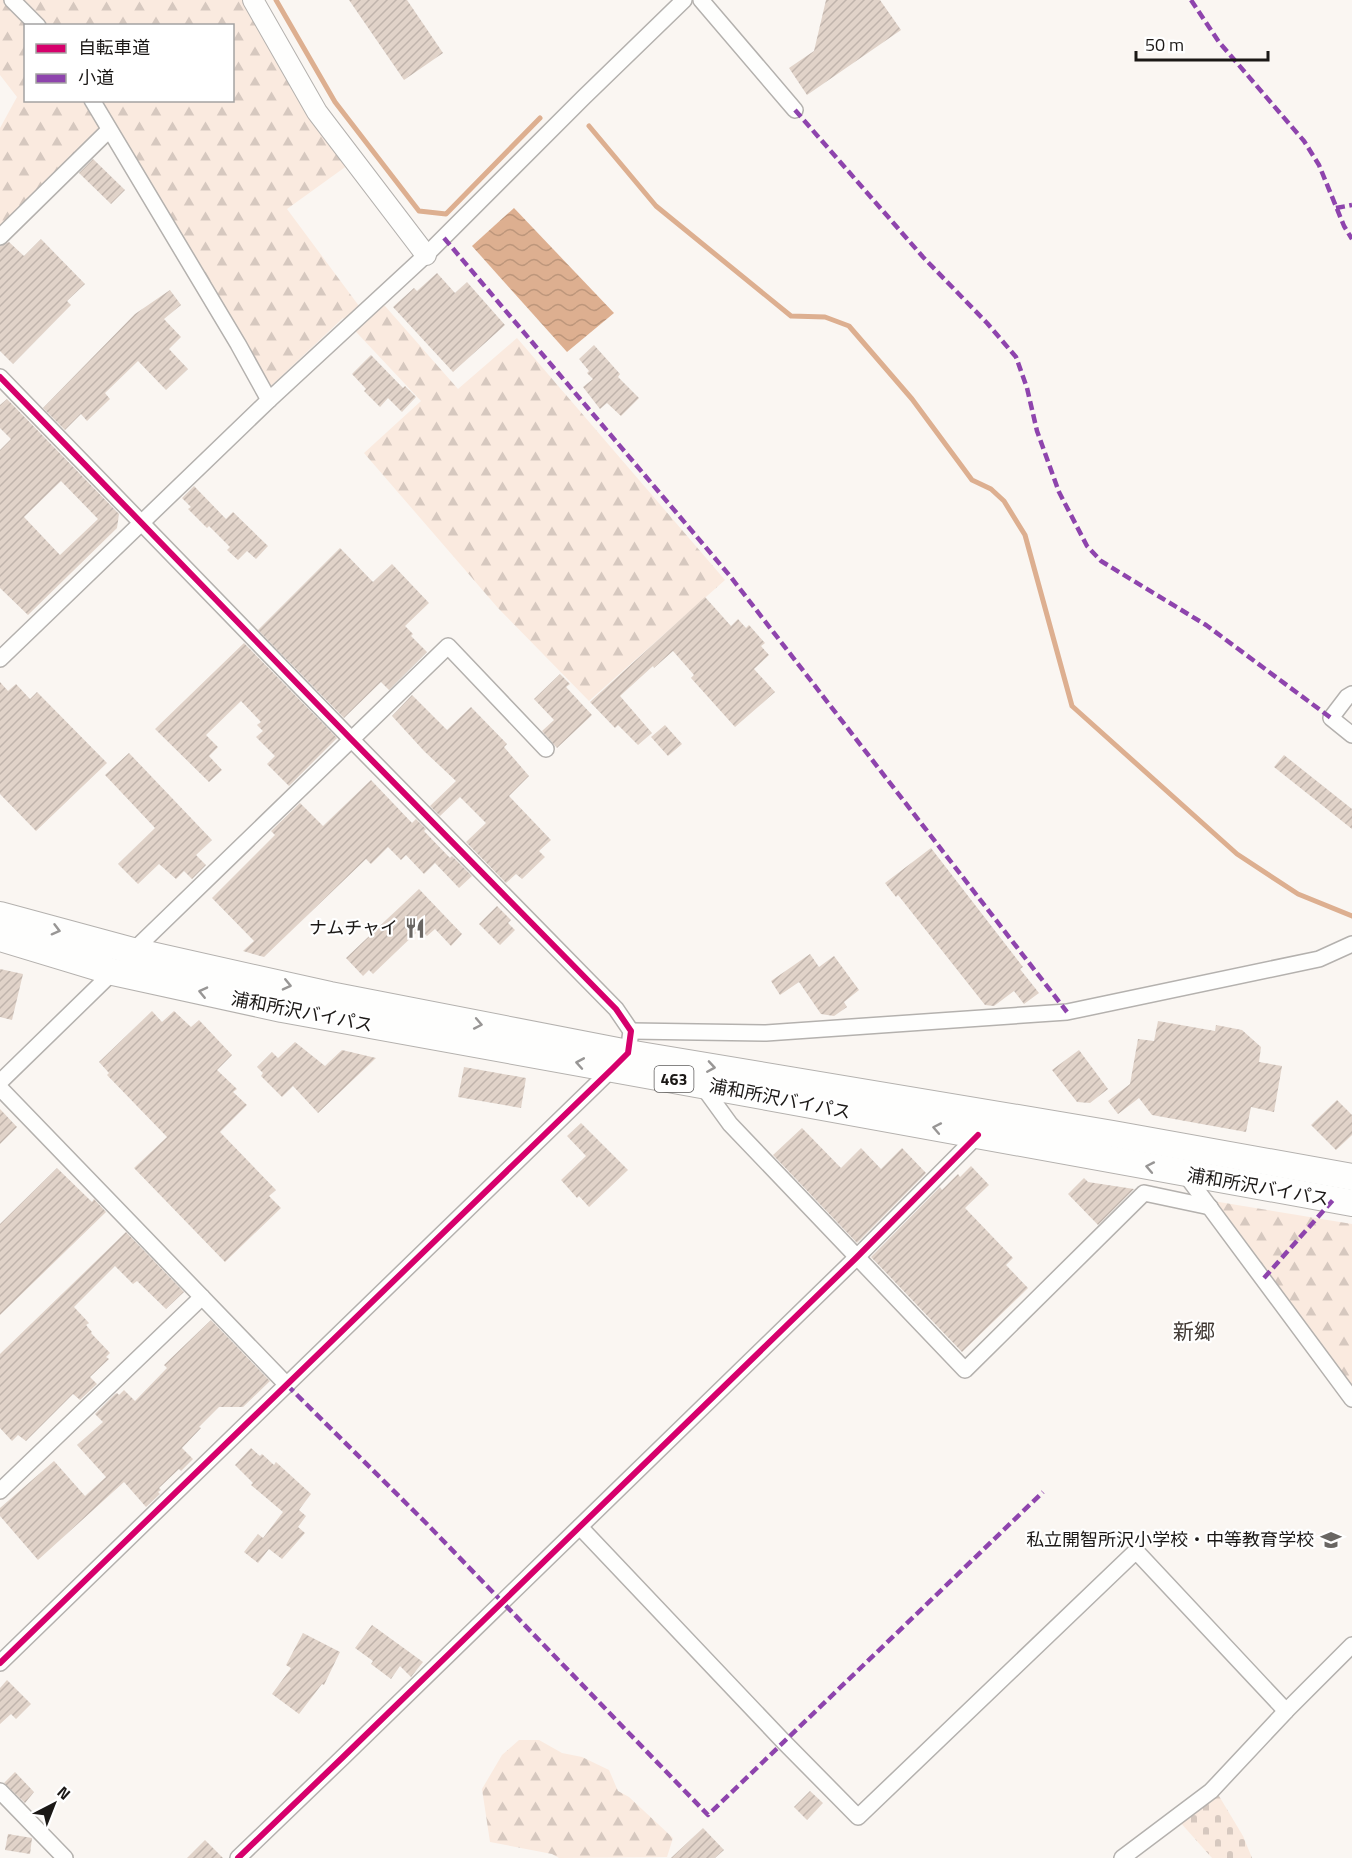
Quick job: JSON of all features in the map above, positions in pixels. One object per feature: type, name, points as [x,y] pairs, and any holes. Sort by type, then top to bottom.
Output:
[{"type":"highway","name":"浦和所沢バイパス","points":[[0,915],[133,951],[330,995],[624,1051],[1352,1177]]},
{"type":"highway","name":"浦和所沢バイパス","points":[[0,938],[113,972],[282,1009],[624,1051],[701,1084],[1352,1203]]},
{"type":"street","points":[[12,0],[36,24]]},
{"type":"street","points":[[253,0],[317,112],[426,255]]},
{"type":"street","points":[[0,659],[269,400],[426,255],[684,0]]},
{"type":"street","points":[[701,0],[795,110]]},
{"type":"street","points":[[93,102],[269,400]]},
{"type":"street","points":[[0,237],[109,130]]},
{"type":"street","points":[[0,377],[616,1009],[624,1051]]},
{"type":"street","points":[[133,951],[448,646],[546,749]]},
{"type":"street","points":[[1352,694],[1331,718],[1352,735]]},
{"type":"street","points":[[0,1663],[287,1385],[624,1051],[766,1033],[1067,1012],[1319,959],[1352,944]]},
{"type":"street","points":[[0,1082],[113,972]]},
{"type":"street","points":[[701,1084],[730,1124],[964,1370],[1144,1193],[1210,1207]]},
{"type":"street","points":[[0,1088],[287,1385]]},
{"type":"street","points":[[238,1858],[856,1258],[978,1136]]},
{"type":"street","points":[[1185,1174],[1352,1399]]},
{"type":"street","points":[[0,1491],[202,1297]]},
{"type":"street","points":[[580,1527],[858,1817],[1136,1551],[1286,1711]]},
{"type":"street","points":[[1122,1858],[1211,1791],[1352,1645]]},
{"type":"street","points":[[0,1791],[65,1858]]},
{"type":"green space","points":[[0,0],[242,0],[310,118],[348,165],[287,209],[359,306],[385,306],[458,389],[517,338],[725,580],[589,701],[498,608],[364,453],[421,401],[343,318],[271,386],[262,383],[111,117],[2,227],[0,224],[0,128],[17,97],[0,75]]},
{"type":"green space","points":[[1213,1201],[1352,1224],[1352,1389]]},
{"type":"green space","points":[[519,1740],[539,1740],[562,1753],[582,1757],[609,1770],[618,1791],[629,1797],[673,1838],[667,1857],[559,1858],[552,1854],[490,1842],[482,1789],[502,1755]]},
{"type":"green space","points":[[1216,1791],[1243,1836],[1252,1858],[1212,1858],[1179,1821]]},
{"type":"water","points":[[514,208],[614,313],[567,352],[472,246]]},
{"type":"building","points":[[349,0],[407,0],[443,53],[404,80]]},
{"type":"building","points":[[826,0],[880,0],[901,30],[807,95],[789,68],[814,51]]},
{"type":"building","points":[[93,159],[125,190],[111,204],[79,173]]},
{"type":"building","points":[[41,239],[85,284],[67,301],[71,305],[13,364],[0,351],[0,246],[9,242],[24,256]]},
{"type":"building","points":[[437,273],[455,293],[467,282],[505,325],[453,372],[393,307],[414,288],[417,291]]},
{"type":"building","points":[[170,290],[181,305],[164,319],[181,337],[169,349],[188,369],[166,390],[138,361],[105,393],[110,399],[87,421],[81,414],[65,430],[43,408],[135,314]]},
{"type":"building","points":[[594,345],[620,374],[618,377],[639,398],[621,416],[607,403],[600,409],[583,387],[593,379],[579,359]]},
{"type":"building","points":[[371,355],[403,388],[405,386],[416,397],[402,412],[388,398],[380,407],[364,391],[366,389],[352,374]]},
{"type":"building","points":[[7,399],[119,514],[117,528],[28,615],[0,588],[0,450],[11,439],[0,428],[0,405]],"holes":[[[61,481],[98,519],[60,555],[24,517]]]},
{"type":"building","points":[[194,486],[226,519],[233,512],[268,546],[256,559],[247,551],[238,560],[227,550],[230,547],[188,509],[191,507],[182,498]]},
{"type":"building","points":[[340,548],[373,582],[392,564],[429,603],[405,626],[413,634],[411,636],[427,652],[389,690],[381,682],[344,718],[258,630]]},
{"type":"building","points":[[705,597],[731,626],[738,619],[746,628],[749,625],[765,643],[761,646],[769,655],[754,669],[775,692],[735,727],[691,678],[694,675],[673,651],[620,696],[652,733],[638,745],[618,725],[615,728],[590,702]]},
{"type":"building","points":[[244,643],[337,738],[289,786],[267,764],[275,756],[256,737],[263,731],[257,725],[261,722],[241,701],[206,735],[218,747],[209,756],[222,770],[209,782],[155,729]]},
{"type":"building","points":[[560,674],[570,684],[566,687],[592,715],[557,748],[542,731],[554,720],[534,699]]},
{"type":"building","points":[[0,682],[8,691],[16,684],[30,699],[37,692],[107,763],[36,831],[0,794]]},
{"type":"building","points":[[412,695],[447,730],[471,707],[507,744],[504,747],[529,776],[509,796],[551,840],[539,851],[545,857],[522,879],[516,874],[506,883],[466,842],[486,823],[460,797],[440,816],[430,806],[456,781],[392,716]]},
{"type":"building","points":[[665,725],[682,744],[668,756],[651,737]]},
{"type":"building","points":[[129,753],[212,840],[196,855],[206,865],[192,879],[184,871],[176,879],[159,864],[138,884],[118,864],[155,828],[105,775]]},
{"type":"building","points":[[1284,755],[1352,809],[1352,829],[1274,767]]},
{"type":"building","points":[[371,780],[412,823],[416,819],[426,829],[424,831],[450,858],[452,856],[472,876],[459,888],[435,863],[424,874],[406,855],[401,860],[388,847],[371,864],[366,859],[264,957],[243,951],[254,941],[212,898],[275,835],[271,831],[300,803],[323,826]]},
{"type":"building","points":[[931,848],[1023,967],[1020,969],[1039,993],[1024,1004],[1014,991],[994,1006],[985,1005],[898,895],[896,897],[885,883]]},
{"type":"building","points":[[419,889],[462,934],[451,946],[435,929],[427,936],[420,929],[373,974],[369,970],[363,976],[346,958]]},
{"type":"building","points":[[497,906],[511,920],[508,923],[515,930],[500,945],[479,924]]},
{"type":"building","points":[[810,954],[819,967],[834,956],[859,990],[844,1002],[847,1007],[834,1016],[821,1014],[799,982],[780,995],[771,981]]},
{"type":"building","points":[[0,969],[23,974],[12,1020],[0,1017]]},
{"type":"building","points":[[152,1011],[162,1022],[174,1011],[191,1027],[199,1020],[232,1055],[217,1070],[237,1089],[233,1092],[247,1105],[220,1132],[276,1190],[269,1196],[281,1208],[225,1262],[134,1168],[167,1137],[107,1075],[109,1073],[99,1062]]},
{"type":"building","points":[[1158,1021],[1215,1031],[1216,1025],[1242,1030],[1261,1047],[1259,1062],[1282,1066],[1274,1112],[1251,1107],[1246,1132],[1152,1115],[1139,1098],[1118,1114],[1108,1101],[1130,1084],[1138,1039],[1154,1041]]},
{"type":"building","points":[[295,1042],[325,1066],[342,1050],[376,1058],[318,1113],[293,1086],[282,1097],[261,1076],[263,1073],[257,1067],[272,1052],[278,1058]]},
{"type":"building","points":[[1079,1050],[1108,1089],[1090,1103],[1077,1102],[1052,1070]]},
{"type":"building","points":[[464,1067],[526,1078],[521,1108],[458,1097]]},
{"type":"building","points":[[1337,1100],[1352,1115],[1352,1135],[1336,1150],[1311,1125]]},
{"type":"building","points":[[0,1109],[17,1127],[0,1144]]},
{"type":"building","points":[[581,1123],[628,1170],[589,1207],[579,1196],[577,1198],[561,1180],[586,1156],[567,1136]]},
{"type":"building","points":[[802,1128],[841,1168],[861,1148],[881,1169],[902,1148],[926,1173],[857,1243],[773,1155]]},
{"type":"building","points":[[971,1166],[989,1185],[965,1208],[1013,1258],[1006,1265],[1028,1288],[962,1352],[871,1257],[940,1187],[942,1190],[958,1174],[960,1177]]},
{"type":"building","points":[[57,1168],[92,1202],[94,1199],[106,1212],[0,1315],[0,1224]]},
{"type":"building","points":[[1084,1178],[1088,1182],[1134,1189],[1098,1225],[1068,1194]]},
{"type":"building","points":[[126,1232],[184,1292],[166,1309],[137,1281],[133,1284],[115,1266],[74,1307],[89,1323],[86,1325],[91,1333],[110,1353],[106,1357],[109,1359],[90,1377],[97,1384],[80,1400],[73,1394],[26,1441],[18,1435],[12,1441],[0,1428],[0,1354]]},
{"type":"building","points":[[211,1320],[270,1381],[243,1407],[219,1407],[199,1427],[201,1428],[182,1448],[193,1459],[159,1488],[160,1494],[146,1507],[124,1482],[38,1560],[0,1516],[0,1508],[54,1461],[85,1496],[106,1477],[77,1445],[103,1422],[95,1414],[115,1394],[119,1395],[124,1390],[135,1401],[167,1368],[164,1365]]},
{"type":"building","points":[[251,1448],[274,1465],[276,1462],[311,1494],[299,1510],[306,1516],[298,1527],[305,1533],[282,1559],[269,1549],[258,1563],[244,1552],[258,1534],[263,1538],[283,1512],[251,1485],[253,1483],[235,1465]]},
{"type":"building","points":[[372,1625],[423,1662],[411,1677],[400,1666],[391,1679],[371,1664],[373,1661],[355,1648]]},
{"type":"building","points":[[303,1633],[340,1652],[324,1685],[322,1684],[299,1714],[272,1694],[291,1668],[286,1665]]},
{"type":"building","points":[[7,1680],[31,1704],[16,1719],[11,1714],[0,1724],[0,1688]]},
{"type":"building","points":[[15,1772],[34,1792],[25,1803],[4,1783]]},
{"type":"building","points":[[810,1791],[823,1803],[807,1820],[794,1807]]},
{"type":"building","points":[[703,1828],[724,1850],[715,1858],[671,1858]]},
{"type":"building","points":[[8,1834],[32,1838],[30,1854],[5,1850]]},
{"type":"building","points":[[205,1840],[223,1858],[187,1858]]},
{"type":"waterway","points":[[276,0],[335,102],[419,211],[446,214],[540,118]]},
{"type":"waterway","points":[[589,126],[656,206],[791,316],[825,317],[849,326],[912,399],[972,480],[991,489],[1004,501],[1025,535],[1072,706],[1237,854],[1298,894],[1352,916]]},
{"type":"marked path","points":[[1191,0],[1219,42],[1304,141],[1319,165],[1344,226],[1352,239]]},
{"type":"marked path","points":[[795,110],[923,257],[987,323],[1016,357],[1027,388],[1037,431],[1059,492],[1087,546],[1101,561],[1206,625],[1331,718]]},
{"type":"marked path","points":[[1336,208],[1352,205]]},
{"type":"marked path","points":[[444,238],[730,576],[1067,1012]]},
{"type":"marked path","points":[[1264,1278],[1333,1200]]},
{"type":"marked path","points":[[287,1385],[427,1524],[708,1815],[1043,1492]]},
{"type":"cycle path","points":[[0,377],[616,1009],[631,1031],[628,1053],[0,1663]]},
{"type":"cycle path","points":[[238,1858],[856,1258],[978,1135]]},
{"type":"place","name":"ナムチャイ","points":[[415,928]]},
{"type":"place","name":"私立開智所沢小学校・中等教育学校","points":[[1331,1540]]},
{"type":"district","name":"新郷","points":[[1194,1332]]}]
